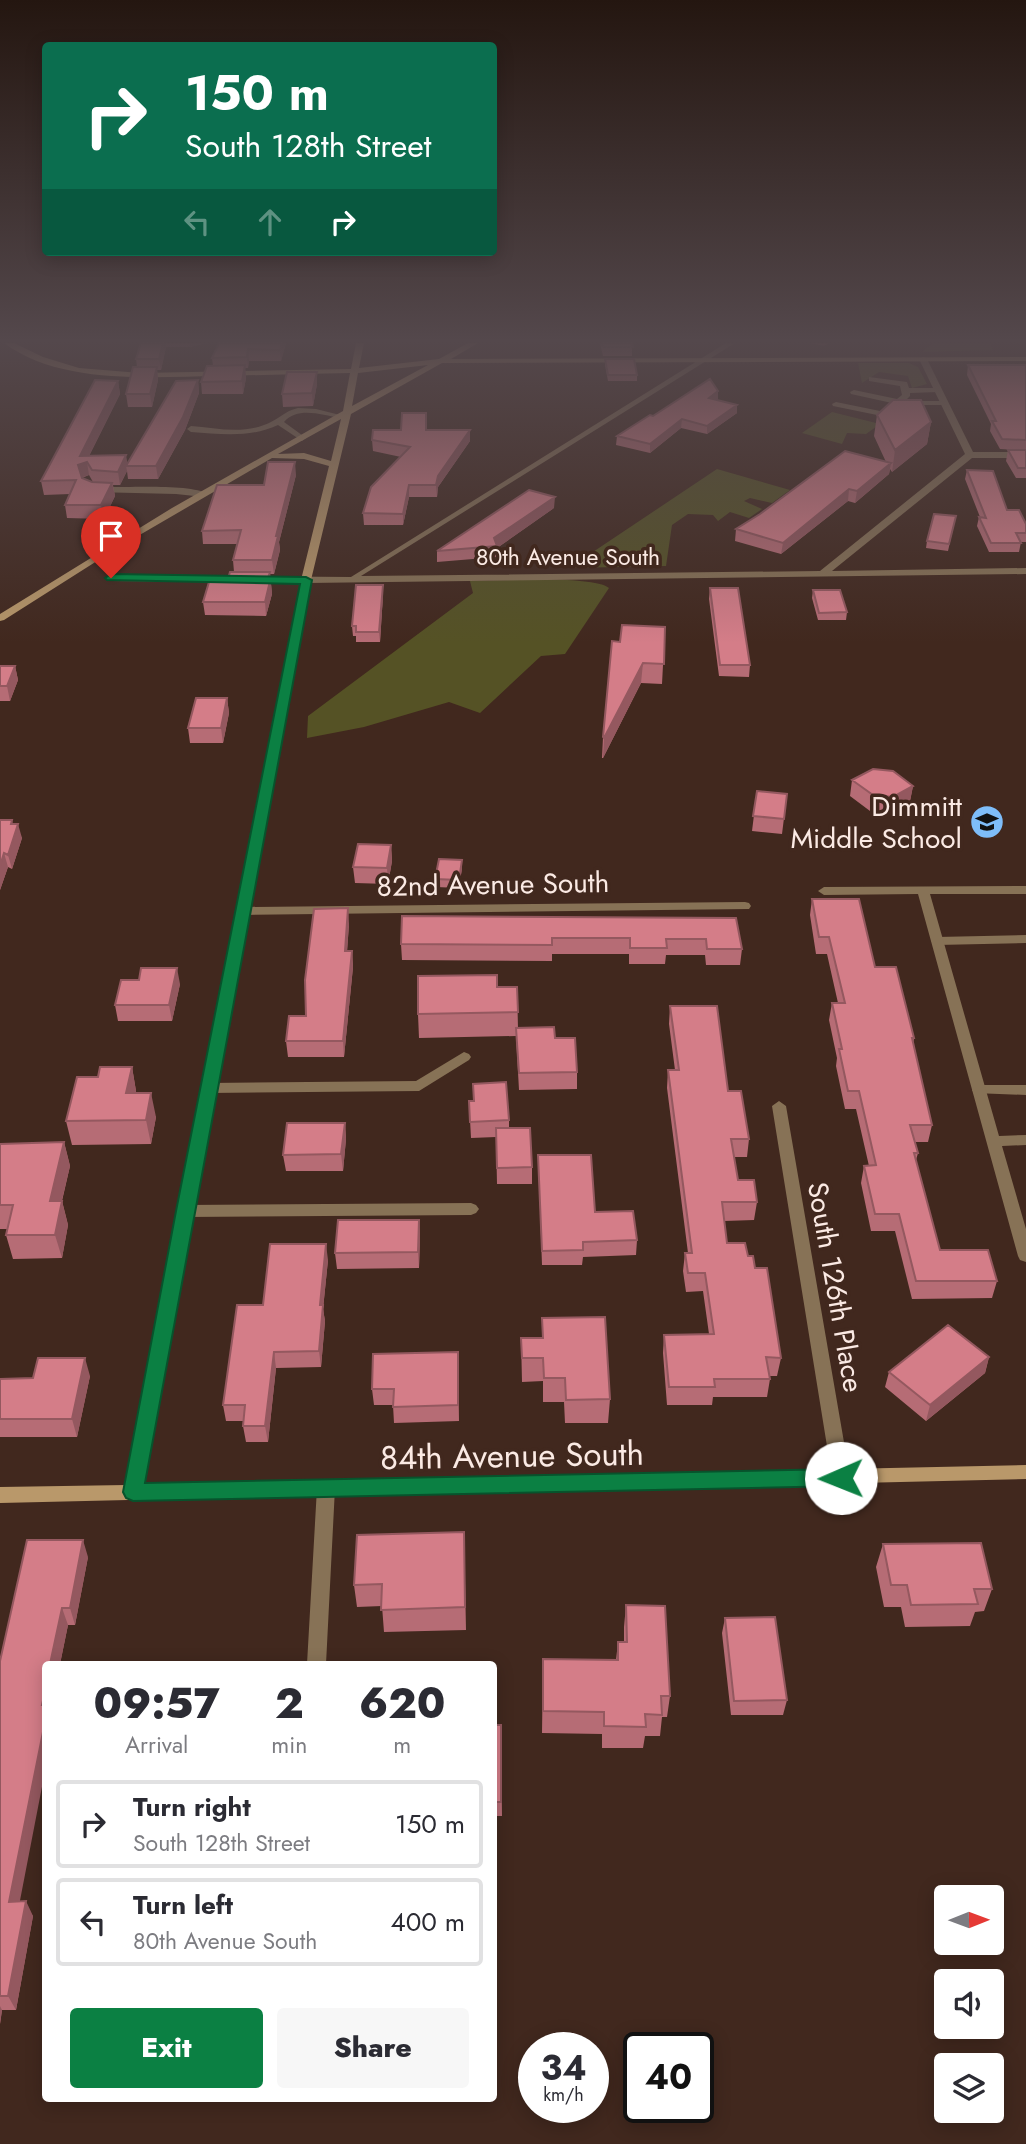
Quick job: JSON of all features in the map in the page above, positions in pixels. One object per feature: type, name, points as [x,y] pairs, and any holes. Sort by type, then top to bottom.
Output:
[{"type":"street","points":[[0,618],[90,560],[293,443]]},
{"type":"street","points":[[133,1492],[184,1211],[306,580],[338,443]]},
{"type":"street","points":[[353,578],[571,443]]},
{"type":"street","points":[[965,443],[971,455]]},
{"type":"street","points":[[267,458],[290,454],[334,465]]},
{"type":"street","points":[[823,573],[971,455],[1026,454]]},
{"type":"street","points":[[88,487],[104,491],[204,494]]},
{"type":"street","name":"80th Avenue South","points":[[111,578],[306,580],[1026,571]]},
{"type":"street","points":[[824,891],[1026,890]]},
{"type":"street","points":[[923,891],[1026,1256]]},
{"type":"street","name":"82nd Avenue South","points":[[243,911],[745,906]]},
{"type":"street","points":[[937,941],[1026,939]]},
{"type":"street","points":[[208,1088],[419,1086],[464,1057]]},
{"type":"street","points":[[979,1090],[1026,1090]]},
{"type":"street","name":"South 126th Place","points":[[779,1106],[841,1478]]},
{"type":"street","points":[[993,1141],[1026,1140]]},
{"type":"street","points":[[184,1211],[471,1209]]},
{"type":"street","name":"84th Avenue South","points":[[0,1495],[1026,1472]]},
{"type":"street","points":[[316,1661],[326,1488]]},
{"type":"shaded area","points":[[717,469],[790,490],[772,503],[750,498],[744,501],[762,509],[749,518],[730,512],[718,521],[713,515],[688,514],[672,525],[666,566],[569,568]]},
{"type":"shaded area","points":[[470,581],[584,581],[609,588],[565,654],[541,656],[480,713],[449,702],[364,727],[307,738],[308,716],[473,593]]},
{"type":"building","points":[[61,443],[87,443],[80,456],[126,455],[118,472],[92,470],[87,462],[78,465],[82,478],[92,482],[112,483],[101,505],[65,505],[76,480],[41,481]]},
{"type":"building","points":[[139,443],[169,443],[156,466],[126,466]]},
{"type":"building","points":[[389,443],[461,443],[438,476],[436,485],[409,485],[403,514],[363,513],[371,487],[410,447]]},
{"type":"building","points":[[891,443],[904,443],[895,450]]},
{"type":"building","points":[[1008,450],[1026,450],[1026,468],[1018,468]]},
{"type":"building","points":[[845,451],[891,463],[857,491],[849,489],[783,543],[736,529],[760,514]]},
{"type":"building","points":[[268,462],[295,462],[272,560],[233,560],[241,530],[202,531],[217,485],[264,485]]},
{"type":"building","points":[[967,470],[993,471],[1007,510],[1019,510],[1026,524],[1026,533],[1016,533],[1021,543],[991,543],[979,517],[986,518]]},
{"type":"building","points":[[529,490],[555,497],[494,538],[497,546],[437,551]]},
{"type":"building","points":[[934,514],[956,516],[949,544],[927,541]]},
{"type":"building","points":[[230,572],[270,572],[265,602],[203,602],[209,582],[227,582]]},
{"type":"building","points":[[356,585],[383,585],[379,632],[356,632],[356,626],[352,626]]},
{"type":"building","points":[[710,588],[738,588],[750,665],[720,665]]},
{"type":"building","points":[[813,590],[840,590],[847,612],[819,613]]},
{"type":"building","points":[[622,625],[665,627],[664,664],[643,663],[604,738],[612,641],[620,642]]},
{"type":"building","points":[[0,666],[15,666],[7,686],[0,686]]},
{"type":"building","points":[[196,698],[227,698],[221,728],[188,728]]},
{"type":"building","points":[[873,769],[893,771],[913,786],[893,797],[873,795],[852,780]]},
{"type":"building","points":[[757,791],[787,794],[784,819],[753,816]]},
{"type":"building","points":[[0,820],[12,820],[11,824],[18,824],[8,855],[4,853],[0,866]]},
{"type":"building","points":[[358,844],[391,845],[387,868],[353,867]]},
{"type":"building","points":[[439,859],[462,860],[459,880],[435,879]]},
{"type":"building","points":[[812,899],[859,899],[875,967],[896,967],[932,1125],[910,1125],[918,1153],[914,1153],[940,1250],[988,1250],[997,1281],[916,1281],[899,1214],[875,1214],[864,1166],[876,1165],[859,1091],[848,1091],[832,1003],[845,1003],[829,937],[819,937]]},
{"type":"building","points":[[348,908],[345,951],[352,951],[343,1041],[286,1041],[289,1016],[306,1016],[305,980],[314,909]]},
{"type":"building","points":[[402,916],[736,918],[742,949],[707,949],[706,939],[666,939],[667,948],[630,948],[630,938],[552,938],[552,945],[401,944]]},
{"type":"building","points":[[141,968],[177,968],[169,1005],[115,1005],[121,980],[139,980]]},
{"type":"building","points":[[497,975],[497,987],[517,987],[518,1012],[418,1014],[418,976]]},
{"type":"building","points":[[670,1006],[717,1006],[728,1091],[741,1091],[749,1139],[731,1139],[738,1180],[754,1180],[757,1202],[722,1202],[727,1243],[745,1243],[748,1256],[753,1256],[755,1268],[767,1268],[781,1358],[766,1357],[770,1379],[714,1379],[715,1387],[669,1387],[664,1335],[714,1334],[705,1273],[688,1273],[685,1253],[692,1253],[668,1070],[679,1070]]},
{"type":"building","points":[[554,1027],[555,1038],[575,1038],[577,1072],[519,1073],[516,1028]]},
{"type":"building","points":[[100,1067],[132,1067],[126,1093],[151,1093],[146,1120],[66,1121],[77,1077],[98,1077]]},
{"type":"building","points":[[506,1082],[509,1120],[470,1122],[469,1101],[474,1101],[473,1084]]},
{"type":"building","points":[[287,1123],[345,1123],[341,1154],[283,1155]]},
{"type":"building","points":[[496,1128],[530,1128],[532,1167],[497,1168]]},
{"type":"building","points":[[64,1142],[50,1201],[62,1201],[55,1235],[6,1235],[13,1205],[0,1205],[0,1144]]},
{"type":"building","points":[[538,1155],[591,1155],[595,1212],[633,1211],[637,1240],[583,1242],[583,1250],[542,1251]]},
{"type":"building","points":[[338,1220],[419,1220],[418,1252],[335,1253]]},
{"type":"building","points":[[270,1244],[326,1244],[319,1351],[274,1352],[265,1426],[243,1426],[245,1405],[223,1405],[237,1305],[263,1305]]},
{"type":"building","points":[[605,1317],[610,1399],[566,1400],[565,1378],[544,1378],[543,1358],[522,1358],[521,1338],[543,1338],[542,1318]]},
{"type":"building","points":[[948,1325],[989,1357],[930,1405],[889,1372]]},
{"type":"building","points":[[458,1352],[458,1405],[393,1407],[394,1389],[372,1389],[373,1354]]},
{"type":"building","points":[[38,1358],[85,1358],[72,1419],[0,1419],[0,1379],[33,1378]]},
{"type":"building","points":[[464,1532],[465,1607],[381,1610],[382,1584],[354,1585],[357,1535]]},
{"type":"building","points":[[27,1540],[83,1540],[70,1608],[62,1608],[51,1661],[42,1661],[42,1737],[9,1902],[26,1901],[8,1996],[0,1996],[0,1661]]},
{"type":"building","points":[[981,1543],[992,1589],[974,1589],[978,1604],[911,1605],[907,1585],[891,1585],[883,1544]]},
{"type":"building","points":[[626,1605],[665,1606],[670,1696],[661,1696],[662,1715],[645,1714],[646,1727],[604,1726],[604,1712],[543,1711],[543,1659],[618,1660],[618,1642],[627,1642]]},
{"type":"building","points":[[775,1617],[787,1700],[734,1701],[725,1618]]},
{"type":"building","points":[[497,1725],[501,1725],[501,1802],[497,1802]]},
{"type":"place","name":"Dimmitt Middle School","points":[[987,822]]},
{"type":"route","points":[[111,578],[306,580],[184,1211],[133,1492],[841,1478]]}]
